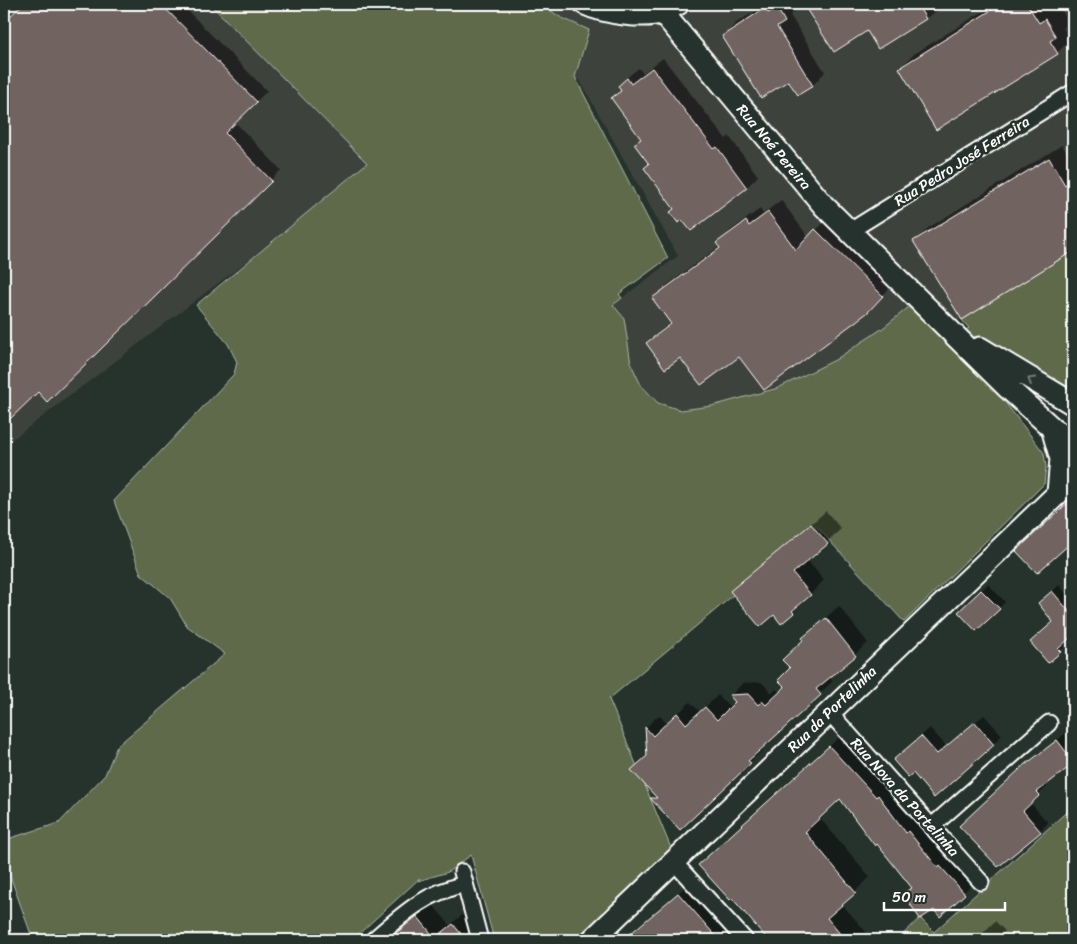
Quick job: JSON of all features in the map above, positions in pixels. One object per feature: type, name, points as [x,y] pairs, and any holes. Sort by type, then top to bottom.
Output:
[{"type":"street","name":"Rua Noé Pereira","points":[[585,4],[608,12],[627,14],[670,8],[796,175],[850,231],[1052,428],[1073,443]]},
{"type":"street","name":"Rua Pedro José Ferreira","points":[[850,231],[1073,92]]},
{"type":"street","name":"Rua Noé Pereira","points":[[950,329],[1073,404]]},
{"type":"street","name":"Rua Noé Pereira","points":[[1052,428],[1066,486]]},
{"type":"street","name":"Rua da Portelinha","points":[[592,940],[673,860],[1066,486]]},
{"type":"street","name":"Rua Nova da Portelinha","points":[[829,712],[981,882]]},
{"type":"street","points":[[931,827],[1049,723]]},
{"type":"street","points":[[673,860],[745,940]]},
{"type":"street","points":[[373,940],[406,911],[464,878],[480,940]]},
{"type":"shaded area","points":[[4,4],[1073,4],[1073,251],[962,320],[916,324],[803,380],[712,406],[681,410],[658,403],[641,385],[606,310],[678,256],[579,79],[374,165],[4,444]]},
{"type":"green space","points":[[210,4],[541,4],[560,17],[589,30],[575,77],[668,258],[619,294],[622,298],[613,305],[624,318],[631,364],[641,385],[658,403],[681,410],[712,406],[778,388],[835,360],[883,328],[915,302],[950,340],[969,328],[962,320],[1073,251],[1073,389],[1050,377],[1004,401],[1044,453],[1046,467],[1044,484],[904,622],[816,526],[609,699],[671,848],[623,894],[584,937],[577,940],[494,940],[471,855],[448,872],[418,881],[420,878],[352,940],[33,940],[4,859],[4,840],[59,823],[105,775],[117,746],[225,654],[187,626],[170,598],[141,574],[114,501],[234,374],[237,362],[228,344],[196,305],[367,163]]},
{"type":"green space","points":[[1073,806],[1073,940],[897,940],[920,918],[934,932]]},
{"type":"building","points":[[23,4],[161,4],[257,102],[225,133],[272,181],[47,402],[38,392],[10,419],[4,413],[4,22]]},
{"type":"building","points":[[803,4],[917,4],[926,19],[878,49],[867,31],[834,52]]},
{"type":"building","points":[[1001,4],[1027,4],[1039,23],[1045,19],[1056,37],[1050,41],[1058,54],[936,130],[899,68]]},
{"type":"building","points":[[765,8],[768,13],[777,8],[785,22],[777,27],[813,86],[798,95],[788,81],[761,98],[722,36]]},
{"type":"building","points":[[652,68],[714,149],[717,147],[747,188],[691,231],[682,220],[678,223],[670,212],[674,209],[644,168],[649,164],[634,144],[641,139],[611,98],[621,91],[618,86],[627,78],[631,84]]},
{"type":"building","points":[[1049,158],[1065,185],[1073,180],[1073,251],[962,320],[913,241]]},
{"type":"building","points":[[768,212],[796,250],[815,229],[883,296],[867,313],[764,390],[739,357],[701,385],[680,358],[665,369],[646,343],[671,324],[652,298],[720,248],[716,243],[746,221],[749,226]]},
{"type":"building","points":[[1073,498],[1073,541],[1037,573],[1016,551]]},
{"type":"building","points":[[811,524],[828,544],[793,573],[811,595],[792,611],[794,613],[781,624],[774,615],[760,627],[730,591]]},
{"type":"building","points":[[981,590],[1000,609],[976,631],[958,612]]},
{"type":"building","points":[[1052,591],[1073,616],[1073,635],[1058,649],[1061,652],[1048,663],[1030,642],[1053,622],[1038,603]]},
{"type":"building","points":[[826,618],[856,656],[816,689],[821,695],[748,761],[751,763],[680,830],[650,798],[657,798],[631,770],[647,756],[645,727],[653,736],[677,713],[686,724],[705,707],[717,720],[735,702],[729,695],[748,694],[758,705],[762,701],[766,705],[785,687],[778,680],[790,668],[782,660],[803,640],[802,638]]},
{"type":"building","points":[[975,722],[994,745],[934,798],[913,773],[908,777],[893,760],[921,736],[937,754]]},
{"type":"building","points":[[1057,740],[1073,761],[1073,764],[1037,792],[1040,795],[1023,811],[1041,832],[998,867],[959,826],[1021,768]]},
{"type":"building","points":[[829,746],[876,797],[878,795],[906,833],[908,831],[938,868],[940,866],[965,894],[940,917],[934,910],[920,919],[903,893],[912,888],[877,844],[875,846],[840,799],[805,832],[856,893],[827,918],[845,940],[768,940],[732,898],[730,900],[698,865]]},
{"type":"building","points":[[678,893],[719,940],[623,940]]},
{"type":"building","points":[[417,916],[435,938],[453,924],[466,940],[388,940]]}]
